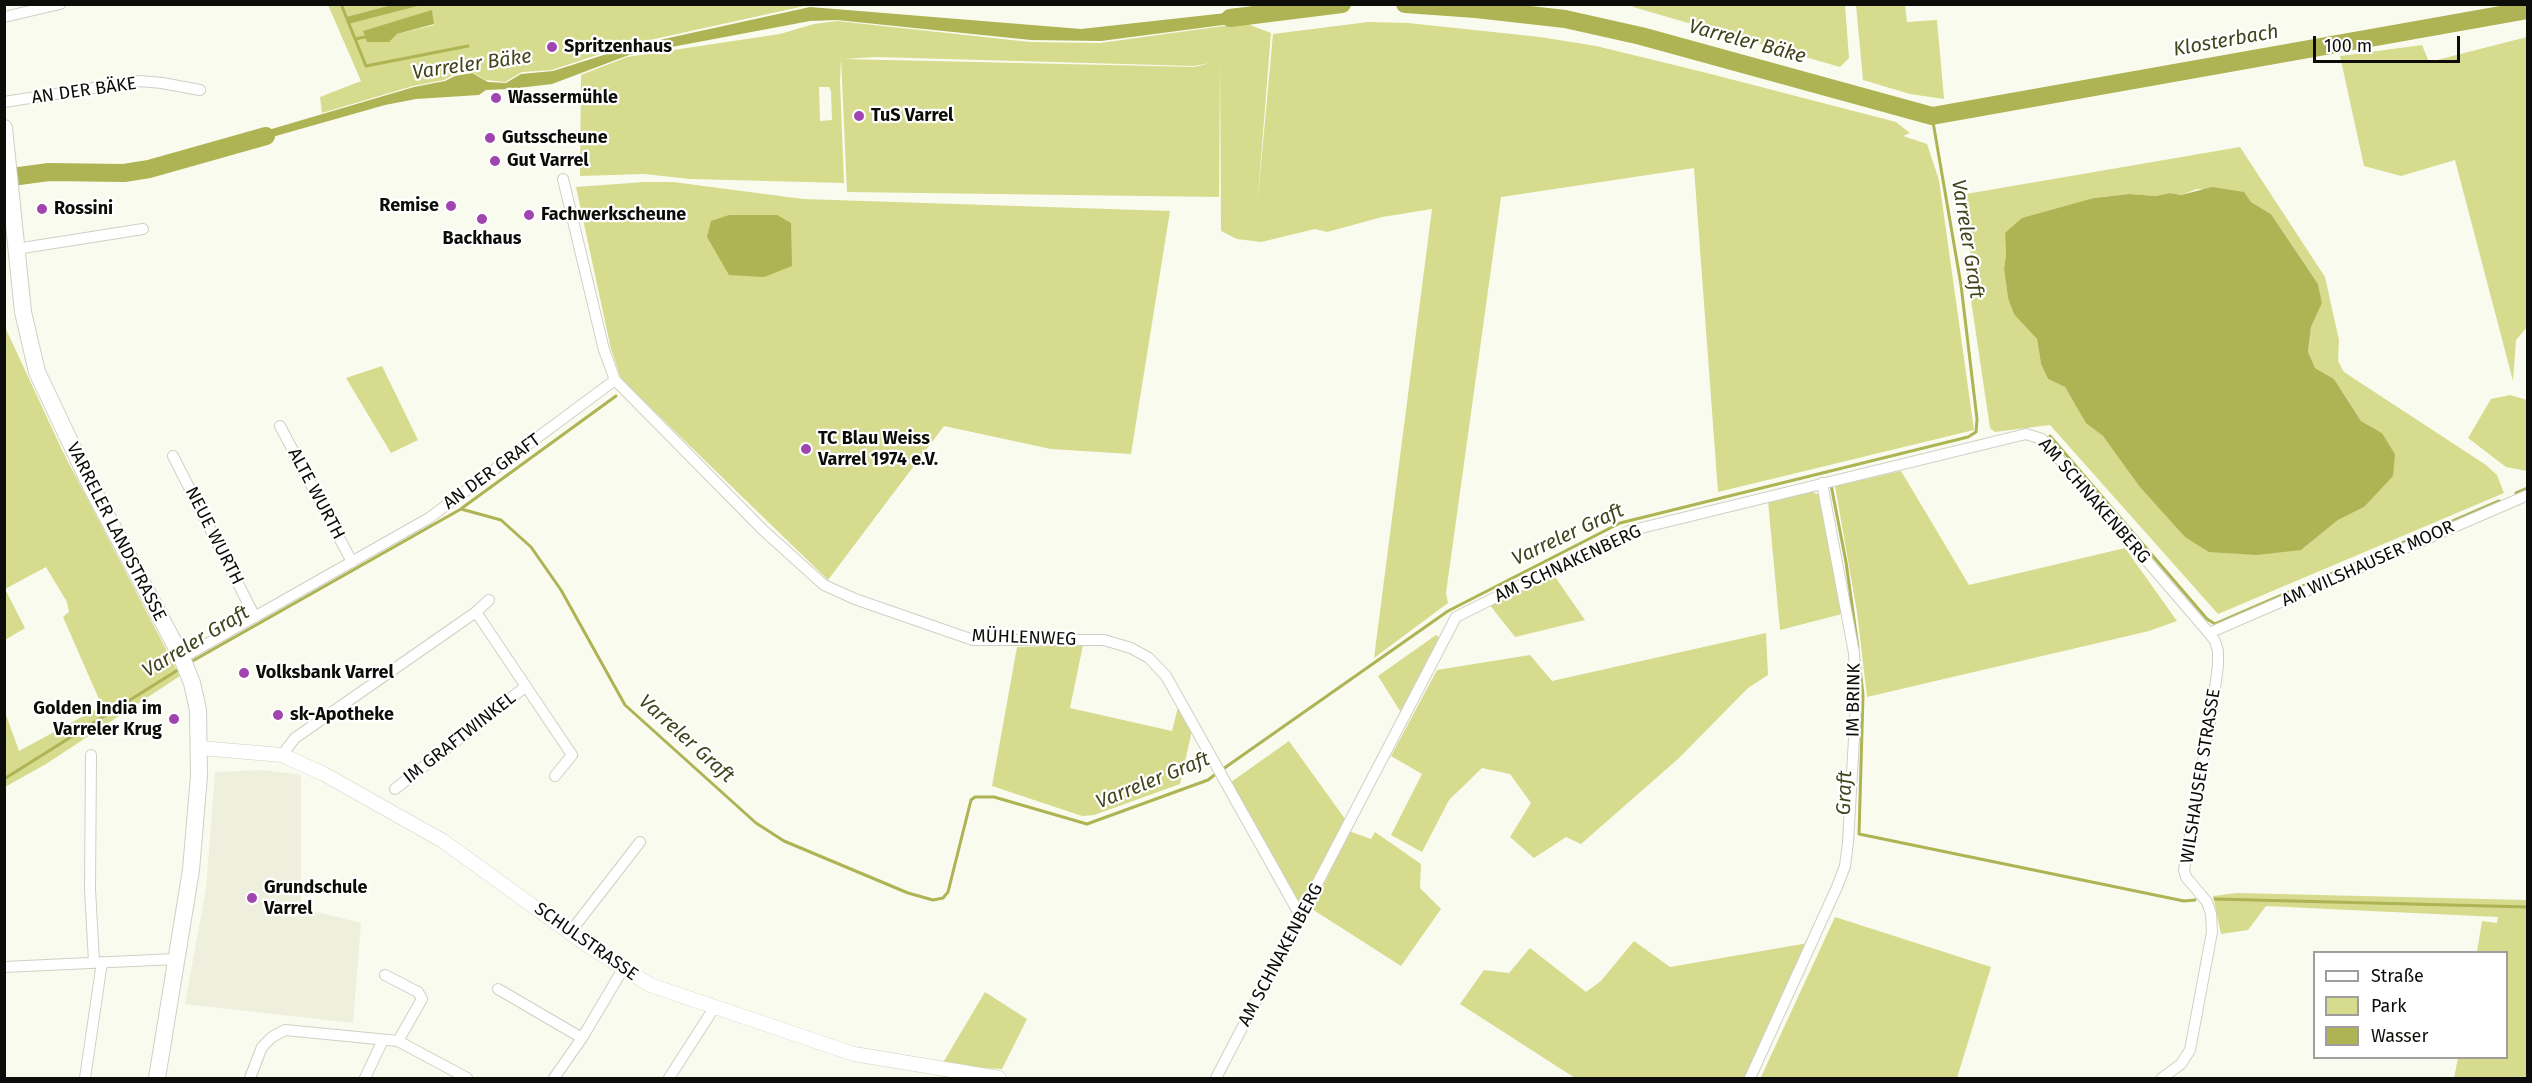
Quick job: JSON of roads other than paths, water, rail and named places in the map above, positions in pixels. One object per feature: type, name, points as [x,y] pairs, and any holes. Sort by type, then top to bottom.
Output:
[{"type":"main road","name":"VARRELER LANDSTRASSE","points":[[4,128],[23,312],[37,372],[92,488],[184,663],[198,710],[200,748],[191,870],[157,1078]]},
{"type":"street","points":[[4,17],[60,4]]},
{"type":"street","name":"AN DER BÄKE","points":[[4,102],[139,81],[200,90]]},
{"type":"street","points":[[563,179],[604,350],[615,380]]},
{"type":"street","points":[[16,249],[143,229]]},
{"type":"street","name":"AN DER GRAFT","points":[[184,663],[255,616],[429,518],[615,380]]},
{"type":"street","name":"MÜHLENWEG","points":[[615,380],[763,530],[824,585],[855,599],[973,640],[1104,640],[1131,648],[1149,658],[1166,676],[1301,917]]},
{"type":"street","name":"ALTE WURTH","points":[[280,426],[352,562]]},
{"type":"street","name":"AM SCHNAKENBERG","points":[[1216,1078],[1456,617],[1629,531],[2019,435],[2037,435],[2065,464],[2209,633]]},
{"type":"street","name":"NEUE WURTH","points":[[173,456],[255,616]]},
{"type":"street","name":"IM BRINK","points":[[1750,1078],[1837,887],[1845,866],[1848,842],[1856,704],[1854,653],[1822,483]]},
{"type":"street","name":"AM WILSHAUSER MOOR","points":[[2209,633],[2528,495]]},
{"type":"street","points":[[282,755],[295,738],[476,612],[489,600]]},
{"type":"street","name":"IM GRAFTWINKEL","points":[[476,612],[572,755],[555,776]]},
{"type":"street","name":"WILSHAUSER STRASSE","points":[[2162,1078],[2181,1064],[2190,1050],[2212,932],[2211,914],[2207,902],[2186,877],[2184,870],[2218,666],[2215,641],[2209,633]]},
{"type":"street","name":"IM GRAFTWINKEL","points":[[395,789],[525,687]]},
{"type":"street","name":"SCHULSTRASSE","points":[[200,748],[282,755],[324,774],[443,842],[650,986],[854,1054],[999,1078]]},
{"type":"street","points":[[85,1078],[98,962],[90,879],[91,755]]},
{"type":"street","points":[[571,931],[640,842]]},
{"type":"street","points":[[4,967],[175,959]]},
{"type":"street","points":[[554,1078],[582,1038],[623,969]]},
{"type":"street","points":[[385,975],[418,992],[422,999],[398,1041]]},
{"type":"street","points":[[498,989],[582,1038]]},
{"type":"street","points":[[669,1078],[714,1008]]},
{"type":"street","points":[[250,1078],[262,1047],[272,1037],[285,1030],[398,1041],[467,1078]]},
{"type":"street","points":[[365,1078],[382,1040]]},
{"type":"water","points":[[391,5],[421,5],[348,24],[346,17]]},
{"type":"water","points":[[810,7],[1081,29],[1244,11],[1253,16],[1246,22],[1101,41],[1031,40],[837,20],[810,21],[629,55],[552,84],[486,90],[479,95],[416,99],[385,105],[251,143],[243,142],[248,136],[414,87],[445,81],[455,76],[472,73],[488,82],[506,83],[521,74],[553,71],[632,46]]},
{"type":"water","points":[[432,10],[434,24],[397,34],[389,42],[367,42],[363,31]]},
{"type":"water","points":[[2212,187],[2244,192],[2251,202],[2271,214],[2318,284],[2322,303],[2311,327],[2308,352],[2315,368],[2334,379],[2361,421],[2382,433],[2395,454],[2393,476],[2364,507],[2338,520],[2301,550],[2257,555],[2209,552],[2185,537],[2140,487],[2103,436],[2086,423],[2065,387],[2048,379],[2041,364],[2037,339],[2014,314],[2008,298],[2004,269],[2005,233],[2022,218],[2094,198],[2129,194],[2181,195]]},
{"type":"water","points":[[729,215],[777,215],[791,223],[792,266],[764,277],[729,275],[707,237],[711,221]]},
{"type":"waterway","points":[[341,4],[366,66],[468,46]]},
{"type":"waterway","name":"Varreler Bäke","points":[[1230,18],[1342,4]]},
{"type":"waterway","name":"Klosterbach","points":[[1405,4],[1565,19],[1641,36],[1932,116],[2528,10]]},
{"type":"waterway","points":[[355,39],[365,37]]},
{"type":"waterway","name":"Varreler Graft","points":[[1223,769],[1448,611],[1620,523],[1968,437],[1976,432],[1977,419],[1961,285],[1932,116]]},
{"type":"waterway","name":"Varreler Bäke","points":[[4,178],[49,172],[124,173],[149,169],[266,136]]},
{"type":"waterway","points":[[462,508],[616,396]]},
{"type":"waterway","points":[[2050,436],[2207,619],[2215,624],[2499,501]]},
{"type":"waterway","name":"Graft","points":[[1831,485],[1846,562],[1858,648]]},
{"type":"waterway","points":[[2516,493],[2528,488]]},
{"type":"waterway","name":"Varreler Graft","points":[[189,663],[461,509],[501,520],[531,547],[561,590],[625,705],[756,823],[784,841],[908,893],[933,900],[943,898],[948,892],[971,800],[975,797],[994,797],[1087,824],[1208,780],[1217,773]]},
{"type":"waterway","name":"Graft","points":[[1859,660],[1863,695],[1859,834],[2184,901],[2195,900]]},
{"type":"waterway","name":"Varreler Graft","points":[[4,779],[181,668]]},
{"type":"waterway","points":[[2215,899],[2528,907]]},
{"type":"place","name":"Spritzenhaus","points":[[552,47]]},
{"type":"place","name":"Wassermühle","points":[[496,98]]},
{"type":"place","name":"TuS Varrel","points":[[859,116]]},
{"type":"place","name":"Gutsscheune","points":[[490,138]]},
{"type":"place","name":"Gut Varrel","points":[[495,161]]},
{"type":"place","name":"Remise","points":[[451,206]]},
{"type":"place","name":"Rossini","points":[[42,209]]},
{"type":"place","name":"Fachwerkscheune","points":[[529,215]]},
{"type":"place","name":"Backhaus","points":[[482,219]]},
{"type":"place","name":"TC Blau Weiss Varrel 1974 e.V.","points":[[806,449]]},
{"type":"place","name":"Volksbank Varrel","points":[[244,673]]},
{"type":"place","name":"sk-Apotheke","points":[[278,715]]},
{"type":"place","name":"Golden India im Varreler Krug","points":[[174,719]]},
{"type":"place","name":"Grundschule Varrel","points":[[252,898]]}]
